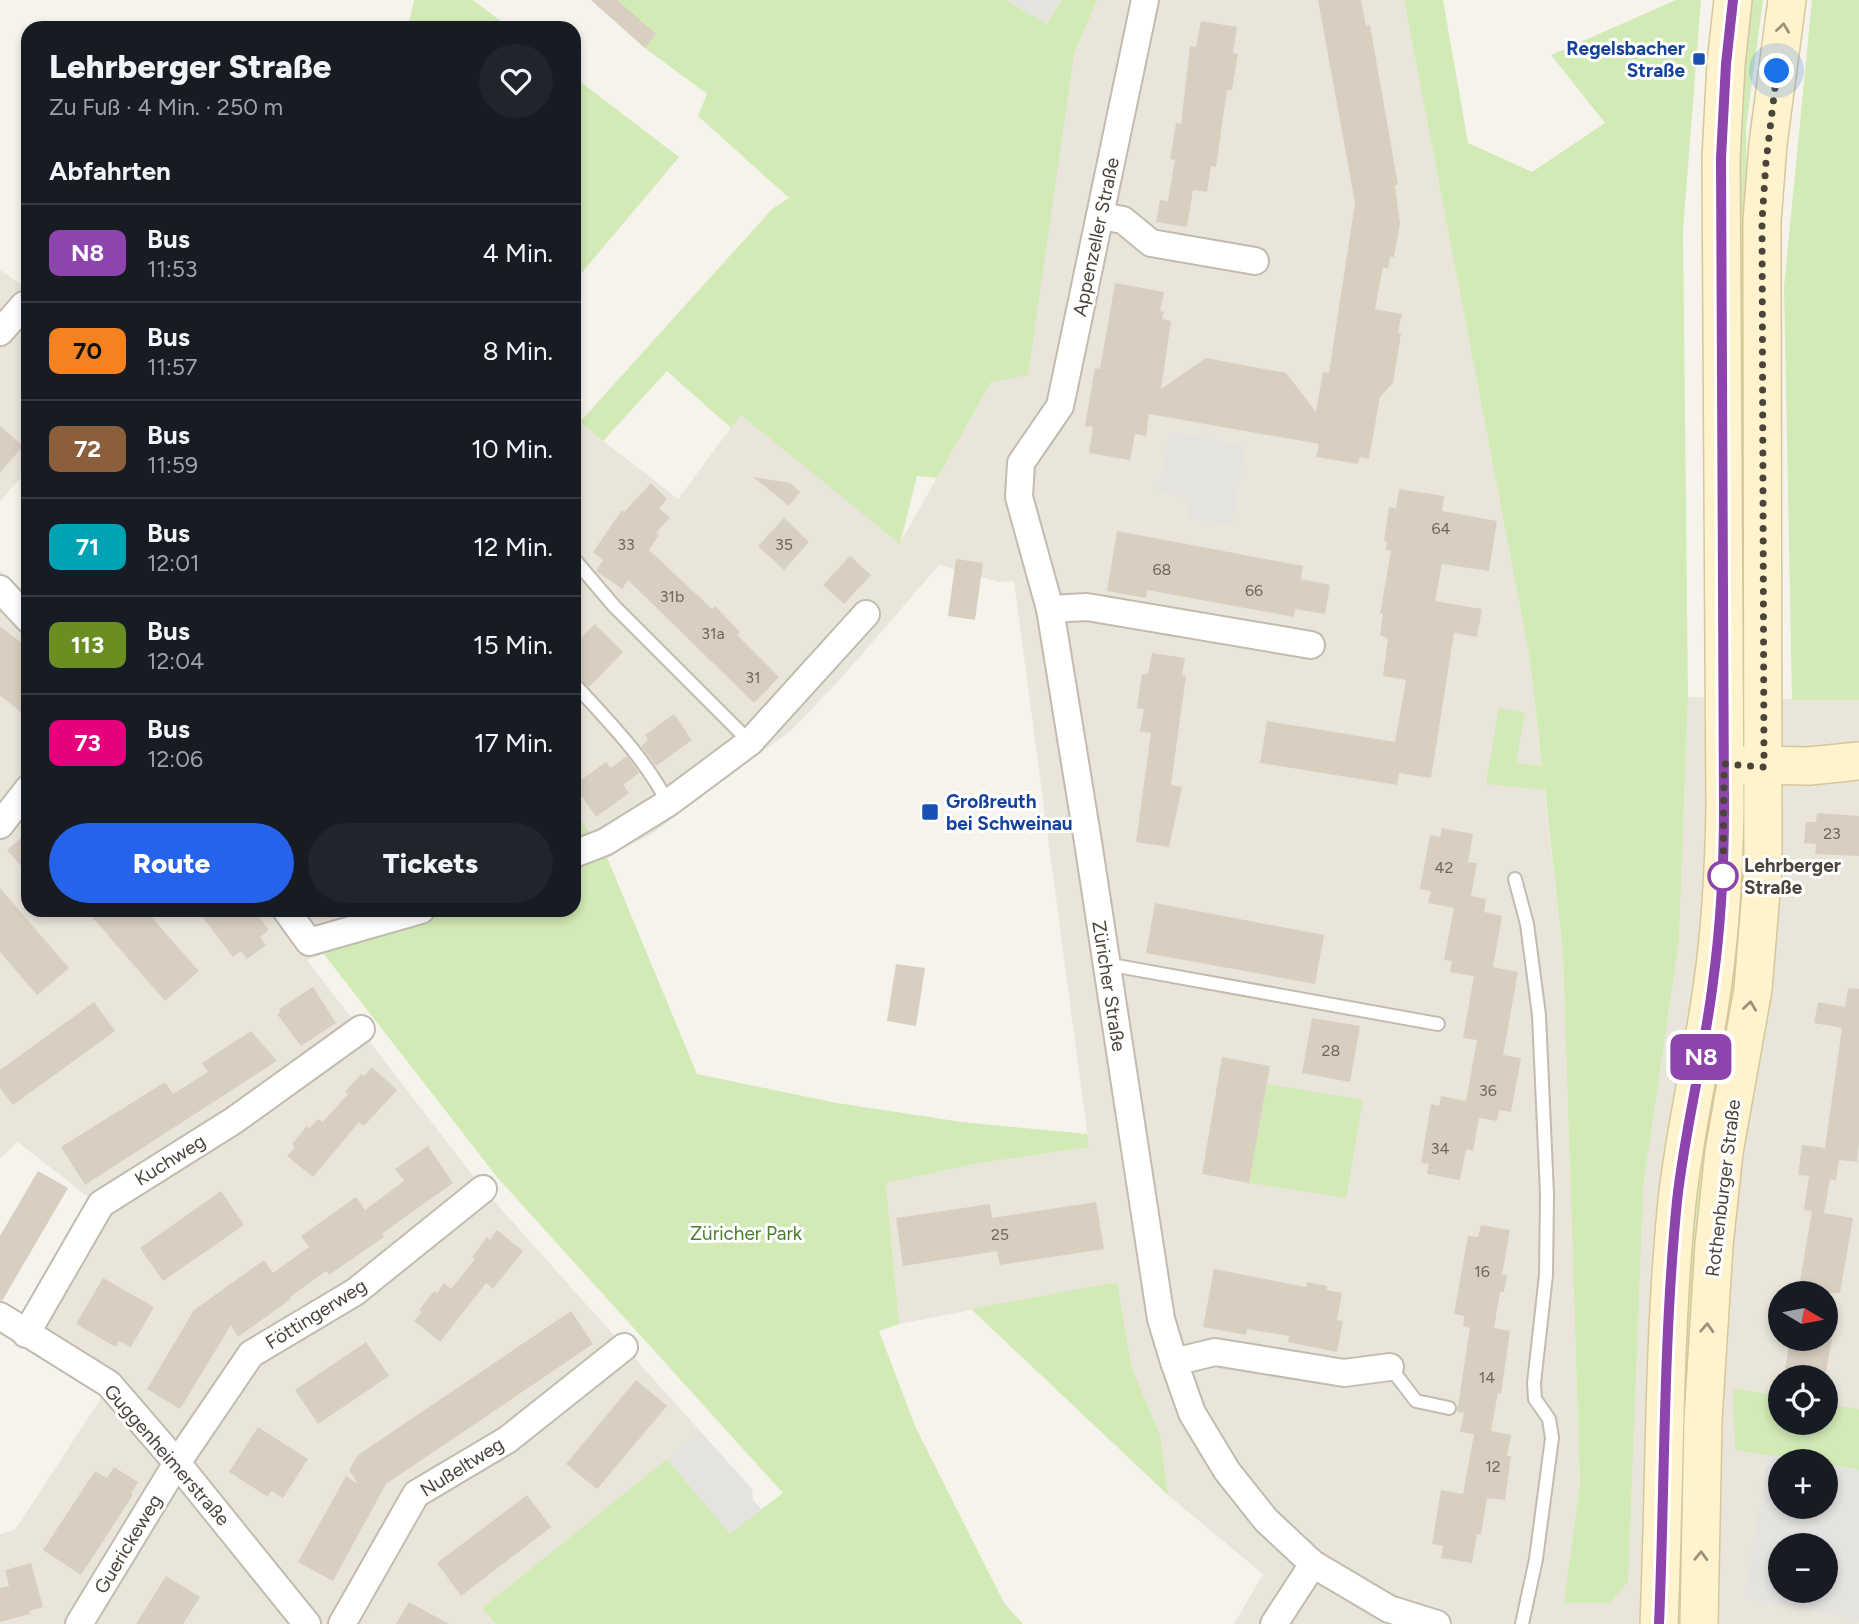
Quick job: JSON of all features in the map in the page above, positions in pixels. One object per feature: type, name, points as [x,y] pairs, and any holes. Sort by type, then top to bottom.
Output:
[{"type":"main road","points":[[1659,1624],[1665,1394],[1672,1261],[1684,1152],[1704,1045],[1717,954],[1723,876],[1721,158],[1726,64],[1733,0]]},
{"type":"main road","name":"Rothenburger Straße","points":[[1699,1624],[1709,1307],[1720,1178],[1744,1047],[1757,946],[1763,868],[1762,221],[1768,144],[1787,0]]},
{"type":"main road","points":[[1724,764],[1764,767],[1859,761]]},
{"type":"street","name":"Appenzeller Straße","points":[[1021,463],[1060,406],[1145,0]]},
{"type":"street","points":[[1100,216],[1123,220],[1151,243],[1255,261]]},
{"type":"street","points":[[0,332],[21,308]]},
{"type":"street","name":"Züricher Straße","points":[[1021,463],[1019,497],[1050,609],[1161,1319],[1192,1413],[1227,1471],[1266,1520],[1313,1564],[1389,1609],[1437,1624]]},
{"type":"street","points":[[0,589],[21,612]]},
{"type":"street","points":[[1050,609],[1087,607],[1311,645]]},
{"type":"street","points":[[581,851],[604,842],[668,803],[750,742],[866,614]]},
{"type":"street","points":[[0,825],[21,798]]},
{"type":"street","points":[[291,917],[309,942],[396,917]]},
{"type":"street","name":"Kuchweg","points":[[26,1334],[101,1204],[233,1121],[361,1029]]},
{"type":"street","name":"Föttingerweg","points":[[177,1463],[251,1354],[355,1292],[483,1189]]},
{"type":"street","name":"Guggenheimerstraße","points":[[0,1316],[109,1384],[177,1463],[307,1624]]},
{"type":"street","name":"Nußeltweg","points":[[342,1624],[416,1494],[507,1440],[624,1347]]},
{"type":"street","points":[[1174,1362],[1215,1352],[1344,1373],[1390,1367]]},
{"type":"street","name":"Guerickeweg","points":[[79,1624],[177,1463]]},
{"type":"street","points":[[1274,1624],[1313,1564]]},
{"type":"lane","points":[[581,567],[614,606],[750,742]]},
{"type":"lane","points":[[581,691],[635,750],[668,803]]},
{"type":"lane","points":[[1515,879],[1527,924],[1539,1015],[1547,1194],[1546,1275],[1534,1383],[1535,1399],[1549,1419],[1552,1438],[1536,1559],[1522,1624]]},
{"type":"lane","points":[[1105,964],[1438,1024]]},
{"type":"lane","points":[[1390,1367],[1416,1401],[1449,1408]]},
{"type":"shaded area","points":[[1006,0],[1061,0],[1047,24]]},
{"type":"shaded area","points":[[1097,0],[1404,0],[1529,654],[1563,955],[1580,1484],[1565,1603],[1609,1603],[1643,1188],[1679,941],[1688,697],[1859,700],[1859,1409],[1838,1406],[1838,1365],[1768,1365],[1768,1394],[1734,1388],[1768,1422],[1768,1435],[1780,1435],[1794,1449],[1768,1449],[1768,1519],[1838,1519],[1838,1493],[1859,1470],[1859,1624],[1234,1624],[1263,1574],[1168,1495],[1160,1435],[1132,1368],[1117,1282],[899,1324],[886,1183],[975,1164],[1089,1147],[1014,581],[999,582],[939,565],[844,675],[793,729],[649,836],[606,855],[581,820],[581,423],[678,499],[741,414],[900,543],[991,382],[1074,54]]},
{"type":"shaded area","points":[[0,270],[21,284],[21,478],[0,501]]},
{"type":"shaded area","points":[[1170,432],[1246,446],[1231,526],[1187,518],[1191,498],[1158,492]]},
{"type":"shaded area","points":[[0,570],[21,592],[21,917],[427,917],[307,960],[483,1189],[701,1432],[482,1608],[496,1624],[0,1624],[0,1534],[15,1530],[103,1395],[14,1339],[93,1201],[18,1142],[0,1158]]},
{"type":"shaded area","points":[[701,1432],[752,1489],[753,1500],[761,1509],[730,1534],[667,1459]]},
{"type":"shaded area","points":[[1768,1455],[1768,1519],[1838,1519],[1838,1466],[1859,1470],[1859,1619],[1744,1599]]},
{"type":"green space","points":[[414,0],[473,0],[501,21],[410,21]]},
{"type":"green space","points":[[591,0],[1006,0],[1047,24],[1061,0],[1097,0],[1074,54],[1028,375],[991,382],[937,478],[917,476],[900,544],[741,415],[731,428],[667,371],[603,441],[581,423],[772,209],[789,198],[698,116],[707,94],[645,48]]},
{"type":"green space","points":[[1404,0],[1443,0],[1468,143],[1532,172],[1605,123],[1551,55],[1676,0],[1701,0],[1683,230],[1688,697],[1679,941],[1643,1188],[1628,1582],[1609,1603],[1564,1603],[1580,1484],[1563,955],[1545,790],[1486,784],[1499,708],[1525,713],[1516,763],[1542,766],[1529,654]]},
{"type":"green space","points":[[1744,0],[1763,0],[1746,127],[1746,585],[1744,547],[1735,494],[1736,71]]},
{"type":"green space","points":[[1812,0],[1859,0],[1859,700],[1792,700],[1784,287]]},
{"type":"green space","points":[[581,82],[679,157],[581,274]]},
{"type":"green space","name":"Züricher Park","points":[[581,820],[606,855],[697,1074],[837,1103],[962,1122],[1087,1134],[1089,1147],[975,1164],[886,1183],[899,1324],[879,1331],[915,1426],[1004,1603],[1023,1624],[496,1624],[482,1608],[667,1459],[730,1533],[783,1493],[497,1177],[323,953],[426,917],[581,917]]},
{"type":"green space","points":[[1735,825],[1752,826],[1689,1593],[1681,1593],[1684,1470],[1676,1353]]},
{"type":"green space","points":[[1267,1084],[1363,1100],[1346,1198],[1249,1183]]},
{"type":"green space","points":[[1117,1282],[1132,1368],[1160,1435],[1168,1495],[971,1309]]},
{"type":"green space","points":[[1733,1388],[1768,1394],[1768,1435],[1838,1435],[1838,1406],[1859,1409],[1859,1470],[1838,1466],[1838,1449],[1768,1449],[1768,1455],[1735,1450]]},
{"type":"building","points":[[591,0],[617,0],[656,34],[645,48]]},
{"type":"building","points":[[1318,0],[1361,0],[1366,26],[1370,25],[1398,185],[1395,185],[1400,224],[1394,257],[1390,257],[1388,269],[1383,267],[1375,309],[1402,314],[1398,332],[1401,334],[1393,383],[1380,397],[1369,459],[1360,457],[1358,464],[1316,457],[1319,444],[1149,414],[1146,436],[1135,434],[1130,460],[1089,453],[1093,427],[1085,426],[1095,368],[1100,369],[1115,283],[1164,292],[1160,311],[1164,312],[1162,319],[1171,321],[1161,389],[1206,358],[1286,373],[1316,412],[1323,372],[1329,373],[1355,203]]},
{"type":"building","points":[[1201,21],[1237,27],[1233,53],[1238,54],[1232,90],[1227,90],[1216,167],[1211,166],[1207,192],[1193,190],[1187,227],[1156,222],[1160,200],[1168,201],[1175,160],[1170,159],[1176,123],[1181,124],[1190,46],[1196,47]]},
{"type":"building","points":[[0,426],[21,444],[21,448],[0,473]]},
{"type":"building","points":[[753,477],[790,483],[800,492],[789,506]]},
{"type":"building","points":[[651,483],[667,499],[659,508],[670,518],[656,533],[659,535],[649,550],[712,609],[715,606],[740,632],[737,635],[779,677],[754,703],[628,580],[622,589],[596,571],[603,560],[593,552],[622,510],[624,512]]},
{"type":"building","points":[[1399,489],[1444,496],[1442,511],[1497,521],[1489,571],[1442,564],[1435,601],[1482,609],[1477,637],[1454,633],[1431,778],[1399,773],[1397,785],[1260,763],[1267,721],[1395,742],[1406,680],[1383,676],[1388,639],[1380,635],[1383,614],[1380,614],[1391,551],[1386,550],[1387,542],[1384,541],[1389,507],[1396,508]]},
{"type":"building","points":[[784,518],[809,542],[784,570],[758,546]]},
{"type":"building","points":[[1117,531],[1303,566],[1301,579],[1330,585],[1325,614],[1295,609],[1294,617],[1147,590],[1146,598],[1107,591]]},
{"type":"building","points":[[850,556],[871,575],[844,604],[823,585]]},
{"type":"building","points":[[956,559],[983,563],[975,620],[948,616]]},
{"type":"building","points":[[595,624],[623,652],[589,687],[581,680],[581,638]]},
{"type":"building","points":[[0,626],[21,642],[21,712],[0,695]]},
{"type":"building","points":[[1152,653],[1185,658],[1182,675],[1186,676],[1171,785],[1182,787],[1169,847],[1136,842],[1151,733],[1140,731],[1144,709],[1137,708],[1142,674],[1148,674]]},
{"type":"building","points":[[674,714],[692,740],[656,766],[641,746],[648,740],[645,735]]},
{"type":"building","points":[[627,756],[639,773],[623,785],[629,793],[596,817],[581,795],[581,780],[606,762],[611,768]]},
{"type":"building","points":[[1817,813],[1859,816],[1859,856],[1815,854],[1816,844],[1804,843],[1806,822],[1816,822]]},
{"type":"building","points":[[1442,828],[1473,834],[1468,862],[1477,863],[1471,896],[1486,899],[1484,912],[1502,916],[1493,967],[1518,972],[1503,1055],[1521,1058],[1511,1112],[1499,1110],[1497,1121],[1479,1118],[1473,1151],[1466,1149],[1460,1180],[1427,1174],[1429,1164],[1421,1163],[1431,1104],[1439,1106],[1441,1096],[1466,1101],[1477,1040],[1463,1038],[1474,976],[1450,972],[1452,961],[1444,960],[1454,908],[1428,903],[1431,891],[1420,889],[1430,835],[1440,837]]},
{"type":"building","points":[[21,838],[21,866],[7,850]]},
{"type":"building","points":[[0,888],[21,912],[21,917],[25,917],[69,968],[37,995],[0,952]]},
{"type":"building","points":[[1155,903],[1324,935],[1315,984],[1146,953]]},
{"type":"building","points":[[92,917],[151,917],[199,971],[165,1001]]},
{"type":"building","points":[[202,917],[259,917],[269,930],[260,937],[266,945],[247,959],[241,951],[233,957]]},
{"type":"building","points":[[896,964],[925,968],[916,1026],[887,1021]]},
{"type":"building","points":[[313,987],[336,1023],[301,1046],[277,1014],[281,1012],[279,1009]]},
{"type":"building","points":[[1848,988],[1859,989],[1857,1162],[1839,1160],[1836,1180],[1830,1179],[1824,1213],[1853,1218],[1838,1293],[1838,1281],[1800,1281],[1812,1211],[1804,1210],[1809,1176],[1798,1175],[1802,1145],[1825,1148],[1842,1028],[1814,1023],[1818,1002],[1845,1007]]},
{"type":"building","points":[[94,1002],[115,1031],[13,1105],[0,1088],[0,1070]]},
{"type":"building","points":[[1312,1018],[1360,1026],[1350,1082],[1302,1073]]},
{"type":"building","points":[[251,1031],[277,1061],[85,1185],[61,1147],[165,1082],[173,1094],[208,1072],[202,1063]]},
{"type":"building","points":[[1222,1057],[1270,1066],[1249,1183],[1202,1174]]},
{"type":"building","points":[[372,1067],[397,1090],[364,1126],[359,1122],[313,1177],[287,1156],[295,1147],[292,1144],[307,1126],[310,1128],[318,1119],[323,1122],[348,1094],[345,1092],[361,1074],[364,1076]]},
{"type":"building","points":[[428,1146],[453,1183],[382,1234],[384,1237],[329,1275],[326,1271],[238,1337],[231,1325],[180,1409],[147,1389],[194,1310],[264,1260],[273,1273],[309,1247],[301,1236],[356,1197],[365,1210],[404,1181],[395,1169]]},
{"type":"building","points":[[38,1171],[68,1188],[2,1301],[0,1236]]},
{"type":"building","points":[[221,1191],[244,1225],[163,1281],[140,1248]]},
{"type":"building","points":[[1096,1202],[1104,1249],[1000,1265],[997,1251],[903,1266],[896,1218],[990,1204],[992,1218]]},
{"type":"building","points":[[1481,1225],[1510,1230],[1502,1275],[1507,1275],[1504,1292],[1500,1292],[1494,1328],[1510,1331],[1501,1394],[1498,1393],[1491,1431],[1511,1435],[1507,1456],[1511,1456],[1505,1500],[1487,1498],[1481,1535],[1477,1534],[1472,1563],[1441,1558],[1443,1546],[1432,1544],[1441,1490],[1463,1494],[1474,1434],[1460,1432],[1464,1413],[1457,1412],[1470,1328],[1463,1326],[1464,1316],[1454,1314],[1468,1236],[1478,1237]]},
{"type":"building","points":[[497,1230],[523,1251],[493,1289],[486,1283],[440,1342],[414,1321],[422,1312],[419,1310],[444,1283],[451,1289],[475,1259],[472,1257],[487,1237],[490,1240]]},
{"type":"building","points":[[1214,1269],[1306,1287],[1307,1282],[1327,1286],[1327,1290],[1342,1293],[1337,1320],[1343,1321],[1337,1352],[1288,1342],[1289,1336],[1247,1329],[1246,1335],[1203,1327]]},
{"type":"building","points":[[103,1278],[154,1307],[131,1347],[119,1341],[116,1347],[76,1324]]},
{"type":"building","points":[[571,1311],[593,1344],[386,1484],[333,1581],[298,1562],[346,1476],[358,1484],[349,1470],[358,1455]]},
{"type":"building","points":[[366,1342],[389,1376],[318,1424],[295,1390]]},
{"type":"building","points":[[1788,1351],[1830,1351],[1827,1365],[1786,1365]]},
{"type":"building","points":[[636,1380],[667,1406],[597,1489],[566,1464]]},
{"type":"building","points":[[258,1427],[308,1459],[283,1498],[271,1491],[268,1497],[229,1472]]},
{"type":"building","points":[[114,1467],[138,1482],[131,1494],[133,1495],[81,1575],[43,1550],[95,1471],[107,1478]]},
{"type":"building","points":[[527,1495],[551,1527],[461,1596],[437,1563]]},
{"type":"building","points":[[31,1563],[43,1607],[29,1611],[30,1614],[0,1622],[0,1588],[9,1586],[5,1570]]},
{"type":"building","points":[[166,1576],[200,1597],[183,1624],[136,1624]]},
{"type":"building","points":[[409,1602],[449,1624],[396,1624]]},
{"type":"bus line","name":"N8","points":[[1659,1624],[1666,1355],[1675,1228],[1684,1152],[1704,1045],[1717,954],[1722,897],[1724,808],[1721,158],[1726,64],[1733,0]]},
{"type":"place","name":"Regelsbacher Straße","points":[[1699,59]]},
{"type":"place","name":"Großreuth bei Schweinau","points":[[930,812]]},
{"type":"place","name":"Lehrberger Straße","points":[[1723,876]]},
{"type":"route","points":[[1723,876],[1724,764],[1764,767],[1762,221],[1777,71]]}]
